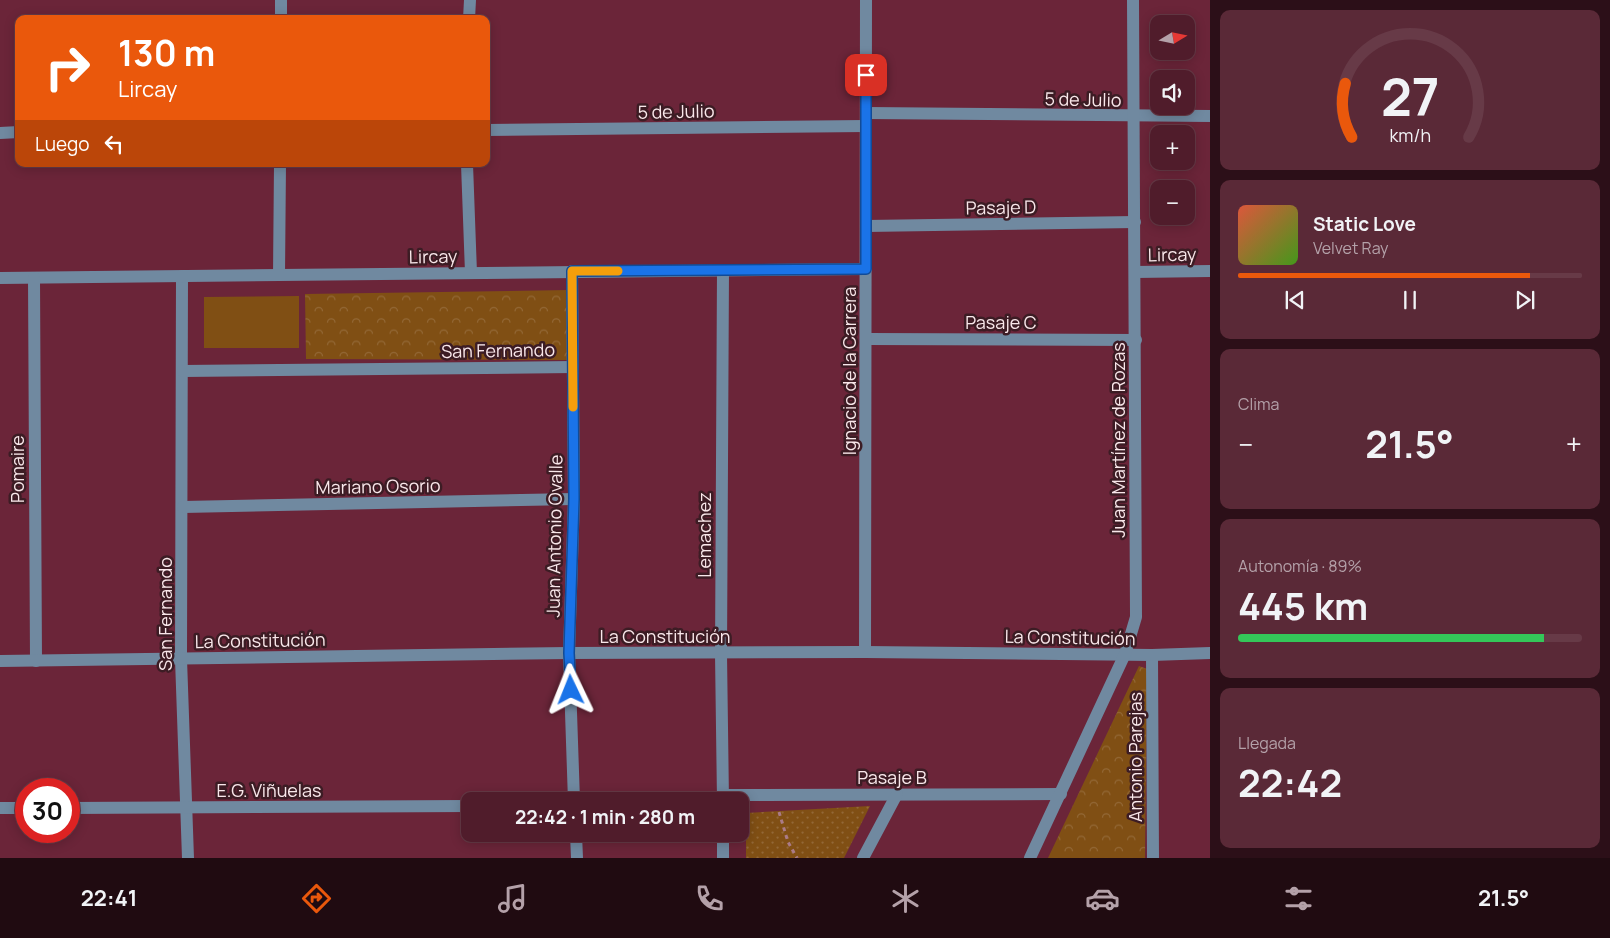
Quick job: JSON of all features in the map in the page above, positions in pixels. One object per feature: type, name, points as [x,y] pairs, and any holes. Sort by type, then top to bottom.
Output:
[{"type":"street","points":[[281,0],[281,15]]},
{"type":"street","points":[[469,15],[470,0]]},
{"type":"street","name":"Ignacio de la Carrera","points":[[865,652],[867,340],[866,0]]},
{"type":"street","name":"Juan Martínez de Rozas","points":[[1030,858],[1125,654],[1136,617],[1133,0]]},
{"type":"street","name":"5 de Julio","points":[[866,112],[1135,117],[1210,116]]},
{"type":"street","name":"5 de Julio","points":[[490,130],[866,126]]},
{"type":"street","points":[[0,133],[15,132]]},
{"type":"street","points":[[279,275],[280,167]]},
{"type":"street","points":[[467,167],[471,273]]},
{"type":"street","name":"Pasaje D","points":[[866,226],[1135,222]]},
{"type":"street","name":"Lircay","points":[[0,278],[866,269]]},
{"type":"street","name":"Lemachez","points":[[723,270],[720,654],[723,792]]},
{"type":"street","name":"Juan Antonio Ovalle","points":[[572,271],[574,499],[569,653],[574,792]]},
{"type":"street","name":"Lircay","points":[[1135,272],[1210,272]]},
{"type":"street","name":"San Fernando","points":[[182,276],[183,508],[181,659],[188,808],[188,858]]},
{"type":"street","name":"Pomaire","points":[[34,278],[36,661]]},
{"type":"street","name":"Pasaje C","points":[[867,340],[1136,340]]},
{"type":"street","name":"San Fernando","points":[[183,371],[573,367]]},
{"type":"street","name":"Mariano Osorio","points":[[183,508],[574,499]]},
{"type":"street","name":"La Constitución","points":[[0,661],[569,653],[720,654],[865,652],[1152,655],[1210,653]]},
{"type":"street","name":"Antonio Parejas","points":[[1152,655],[1153,858]]},
{"type":"street","name":"Pasaje B","points":[[749,796],[774,794],[1061,794]]},
{"type":"street","points":[[863,858],[898,794]]},
{"type":"street","name":"E.G. Viñuelas","points":[[80,808],[461,806]]},
{"type":"street","points":[[0,808],[15,808]]},
{"type":"street","points":[[576,842],[577,858]]},
{"type":"street","points":[[723,842],[724,858]]},
{"type":"path","points":[[774,794],[788,842],[797,858]]},
{"type":"green space","points":[[570,290],[567,360],[306,359],[305,294]]},
{"type":"green space","points":[[299,296],[299,348],[204,348],[204,297]]},
{"type":"green space","points":[[1139,666],[1147,669],[1145,858],[1048,858]]},
{"type":"green space","points":[[870,806],[844,858],[746,858],[746,842],[749,842],[749,813]]},
{"type":"slow traffic","points":[[573,407],[572,271],[618,271]]},
{"type":"route","points":[[571,690],[569,653],[574,499],[572,271],[866,269],[866,75]]}]
